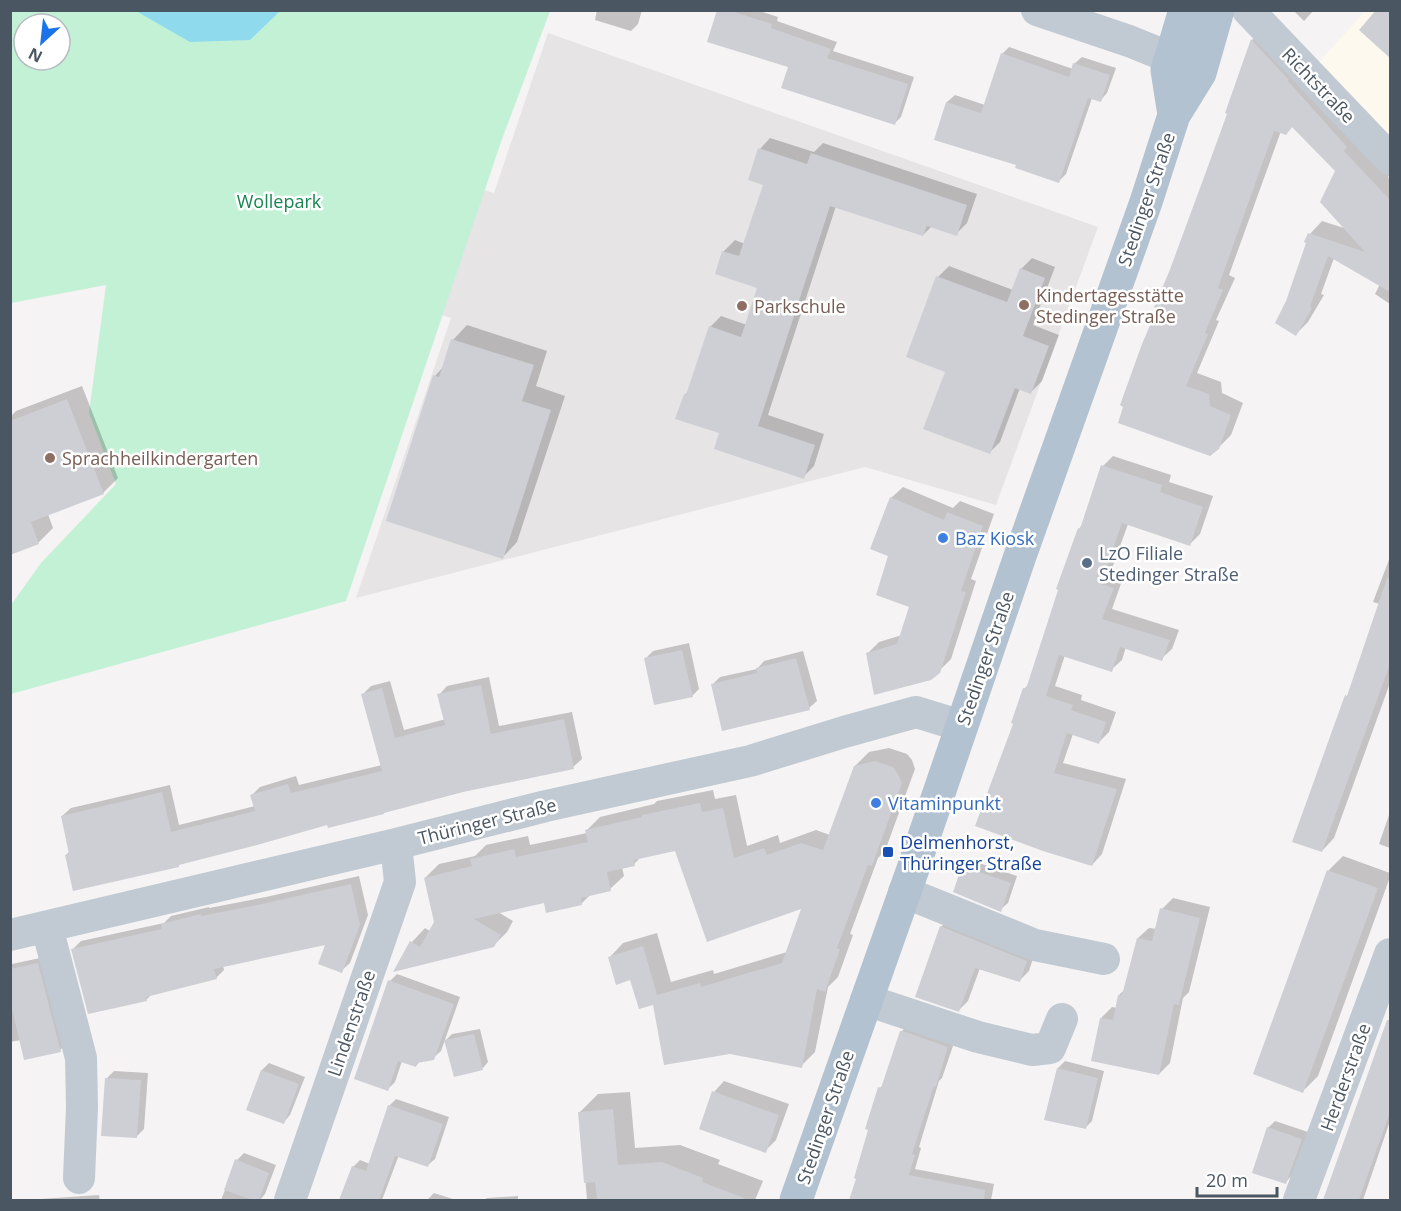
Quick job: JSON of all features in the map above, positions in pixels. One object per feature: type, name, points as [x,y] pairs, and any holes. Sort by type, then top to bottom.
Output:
[{"type":"main road","name":"Stedinger Straße","points":[[1174,115],[1167,70],[1185,10]]},
{"type":"main road","name":"Stedinger Straße","points":[[796,1200],[1146,202],[1174,115],[1200,73],[1218,10]]},
{"type":"street","points":[[1037,10],[1129,41],[1171,58]]},
{"type":"street","name":"Richtstraße","points":[[1248,10],[1390,159]]},
{"type":"street","name":"Thüringer Straße","points":[[10,935],[396,844],[546,806],[750,761],[916,712],[962,726]]},
{"type":"street","name":"Lindenstraße","points":[[290,1200],[400,882],[396,844]]},
{"type":"street","points":[[904,892],[1035,945],[1104,959]]},
{"type":"street","points":[[46,927],[81,1058],[80,1178]]},
{"type":"street","name":"Herderstraße","points":[[1299,1200],[1390,954]]},
{"type":"street","points":[[866,1000],[978,1037],[1032,1050],[1050,1048],[1062,1019]]},
{"type":"shaded area","points":[[1365,11],[1390,11],[1390,138],[1319,62]]},
{"type":"shaded area","name":"Parkschule","points":[[548,33],[1098,227],[996,505],[865,467],[356,598],[451,318],[378,294],[418,171],[494,193]]},
{"type":"green space","name":"Wollepark","points":[[11,11],[550,11],[501,142],[346,601],[11,694],[11,605],[41,563],[116,484],[89,413],[106,285],[11,303]]},
{"type":"water","points":[[136,11],[280,11],[250,40],[190,42]]},
{"type":"building","points":[[717,10],[728,10],[772,24],[771,28],[831,49],[827,58],[908,84],[895,125],[781,88],[788,67],[707,42]]},
{"type":"building","points":[[1376,10],[1390,10],[1390,58],[1359,30]]},
{"type":"building","points":[[1251,39],[1347,147],[1344,151],[1390,200],[1390,292],[1328,256],[1310,307],[1312,308],[1296,336],[1275,323],[1286,301],[1308,233],[1365,252],[1320,202],[1335,171],[1292,127],[1286,135],[1274,131],[1218,288],[1223,290],[1205,333],[1208,334],[1186,386],[1209,394],[1210,406],[1231,415],[1219,449],[1210,456],[1118,423],[1123,407],[1120,405],[1157,309],[1154,307],[1227,114],[1225,113]]},
{"type":"building","points":[[1001,53],[1069,77],[1073,63],[1110,75],[1101,102],[1088,98],[1059,183],[1015,168],[1016,165],[934,140],[946,102],[981,113]]},
{"type":"building","points":[[758,148],[807,164],[811,153],[967,205],[957,236],[927,226],[923,236],[830,206],[758,426],[815,445],[804,479],[714,449],[719,433],[675,419],[684,394],[686,395],[709,326],[741,337],[757,288],[715,274],[722,251],[739,256],[763,185],[748,180]]},
{"type":"building","points":[[1020,268],[1045,278],[1023,336],[1049,346],[1031,394],[1015,388],[990,454],[923,429],[945,372],[906,357],[936,276],[1007,302]]},
{"type":"building","points":[[451,339],[534,365],[522,401],[551,410],[503,559],[386,521],[433,375],[439,377]]},
{"type":"building","name":"Sprachheilkindergarten","points":[[67,399],[104,494],[31,522],[39,544],[10,555],[10,421]]},
{"type":"building","points":[[1101,465],[1162,485],[1160,492],[1203,507],[1190,546],[1122,523],[1101,584],[1114,588],[1102,619],[1170,640],[1162,661],[1120,647],[1112,672],[1059,655],[1046,696],[1073,705],[1071,710],[1106,722],[1099,744],[1067,733],[1054,773],[1117,789],[1092,866],[975,826],[1013,724],[1011,723],[1023,688],[1026,689],[1058,590],[1056,589],[1078,528],[1080,529]]},
{"type":"building","points":[[890,497],[944,520],[947,512],[983,526],[961,591],[966,592],[940,673],[931,680],[874,695],[866,653],[897,644],[909,607],[876,595],[888,556],[870,549]]},
{"type":"building","points":[[1387,578],[1390,579],[1390,664],[1322,852],[1292,842],[1345,695],[1347,696]]},
{"type":"building","points":[[682,650],[693,697],[654,705],[644,658]]},
{"type":"building","points":[[796,658],[810,710],[722,731],[711,684],[757,673],[756,668]]},
{"type":"building","points":[[481,685],[491,734],[564,719],[574,769],[463,792],[328,828],[327,825],[179,865],[179,867],[73,891],[65,855],[69,854],[61,816],[162,792],[171,832],[255,811],[250,795],[288,784],[291,793],[382,771],[361,694],[382,688],[395,738],[445,725],[437,694]]},
{"type":"building","points":[[875,761],[893,767],[902,783],[872,866],[868,865],[837,948],[840,949],[825,992],[817,989],[802,1068],[730,1054],[664,1065],[653,1005],[639,1009],[630,980],[616,985],[608,957],[643,946],[657,995],[700,983],[701,987],[782,963],[801,909],[707,942],[675,851],[634,860],[635,866],[607,872],[611,891],[581,898],[582,905],[546,913],[544,903],[474,919],[501,935],[494,947],[393,972],[410,941],[420,947],[434,922],[424,878],[472,866],[470,859],[514,849],[516,857],[588,842],[585,830],[700,803],[702,812],[723,808],[734,858],[764,848],[767,855],[801,843],[823,850],[854,766]]},
{"type":"building","points":[[962,866],[1011,883],[1001,912],[953,892]]},
{"type":"building","points":[[1327,870],[1378,888],[1303,1093],[1253,1074]]},
{"type":"building","points":[[351,884],[360,925],[342,973],[318,964],[325,945],[214,969],[217,979],[146,997],[147,1001],[88,1014],[71,949],[162,929],[161,924],[201,914],[201,916],[257,905]]},
{"type":"building","points":[[1160,908],[1200,918],[1179,1005],[1174,1004],[1159,1075],[1091,1061],[1100,1018],[1113,1020],[1118,995],[1122,995],[1137,938],[1152,941]]},
{"type":"building","points":[[940,926],[1027,961],[1020,982],[975,968],[959,1012],[915,997]]},
{"type":"building","points":[[38,963],[61,1052],[24,1060],[10,1000],[10,969]]},
{"type":"building","points":[[388,980],[454,1004],[434,1060],[417,1063],[416,1067],[398,1061],[388,1091],[354,1079]]},
{"type":"building","points":[[1387,1020],[1390,1020],[1390,1112],[1359,1200],[1323,1200]]},
{"type":"building","points":[[900,1031],[948,1047],[912,1154],[915,1155],[909,1175],[985,1190],[984,1200],[849,1200],[868,1130],[865,1129],[878,1087],[881,1088]]},
{"type":"building","points":[[474,1034],[483,1070],[454,1077],[444,1040]]},
{"type":"building","points":[[1057,1068],[1098,1078],[1086,1129],[1044,1120]]},
{"type":"building","points":[[261,1070],[299,1084],[284,1124],[246,1110]]},
{"type":"building","points":[[105,1078],[141,1080],[137,1138],[101,1136]]},
{"type":"building","points":[[712,1091],[779,1115],[766,1153],[699,1129]]},
{"type":"building","points":[[388,1105],[443,1124],[428,1167],[395,1156],[379,1200],[339,1200],[352,1166],[366,1171]]},
{"type":"building","points":[[613,1109],[618,1165],[662,1162],[703,1178],[702,1182],[744,1198],[744,1200],[597,1200],[595,1182],[584,1183],[578,1112]]},
{"type":"building","points":[[1267,1127],[1302,1139],[1286,1184],[1252,1173]]},
{"type":"building","points":[[235,1159],[269,1173],[259,1200],[224,1190]]},
{"type":"place","name":"Kindertagesstätte Stedinger Straße","points":[[1024,305]]},
{"type":"place","name":"Parkschule","points":[[742,306]]},
{"type":"place","name":"Sprachheilkindergarten","points":[[50,458]]},
{"type":"place","name":"Baz Kiosk","points":[[943,538]]},
{"type":"place","name":"LzO Filiale Stedinger Straße","points":[[1087,563]]},
{"type":"place","name":"Vitaminpunkt","points":[[876,803]]},
{"type":"place","name":"Delmenhorst, Thüringer Straße","points":[[888,852]]}]
